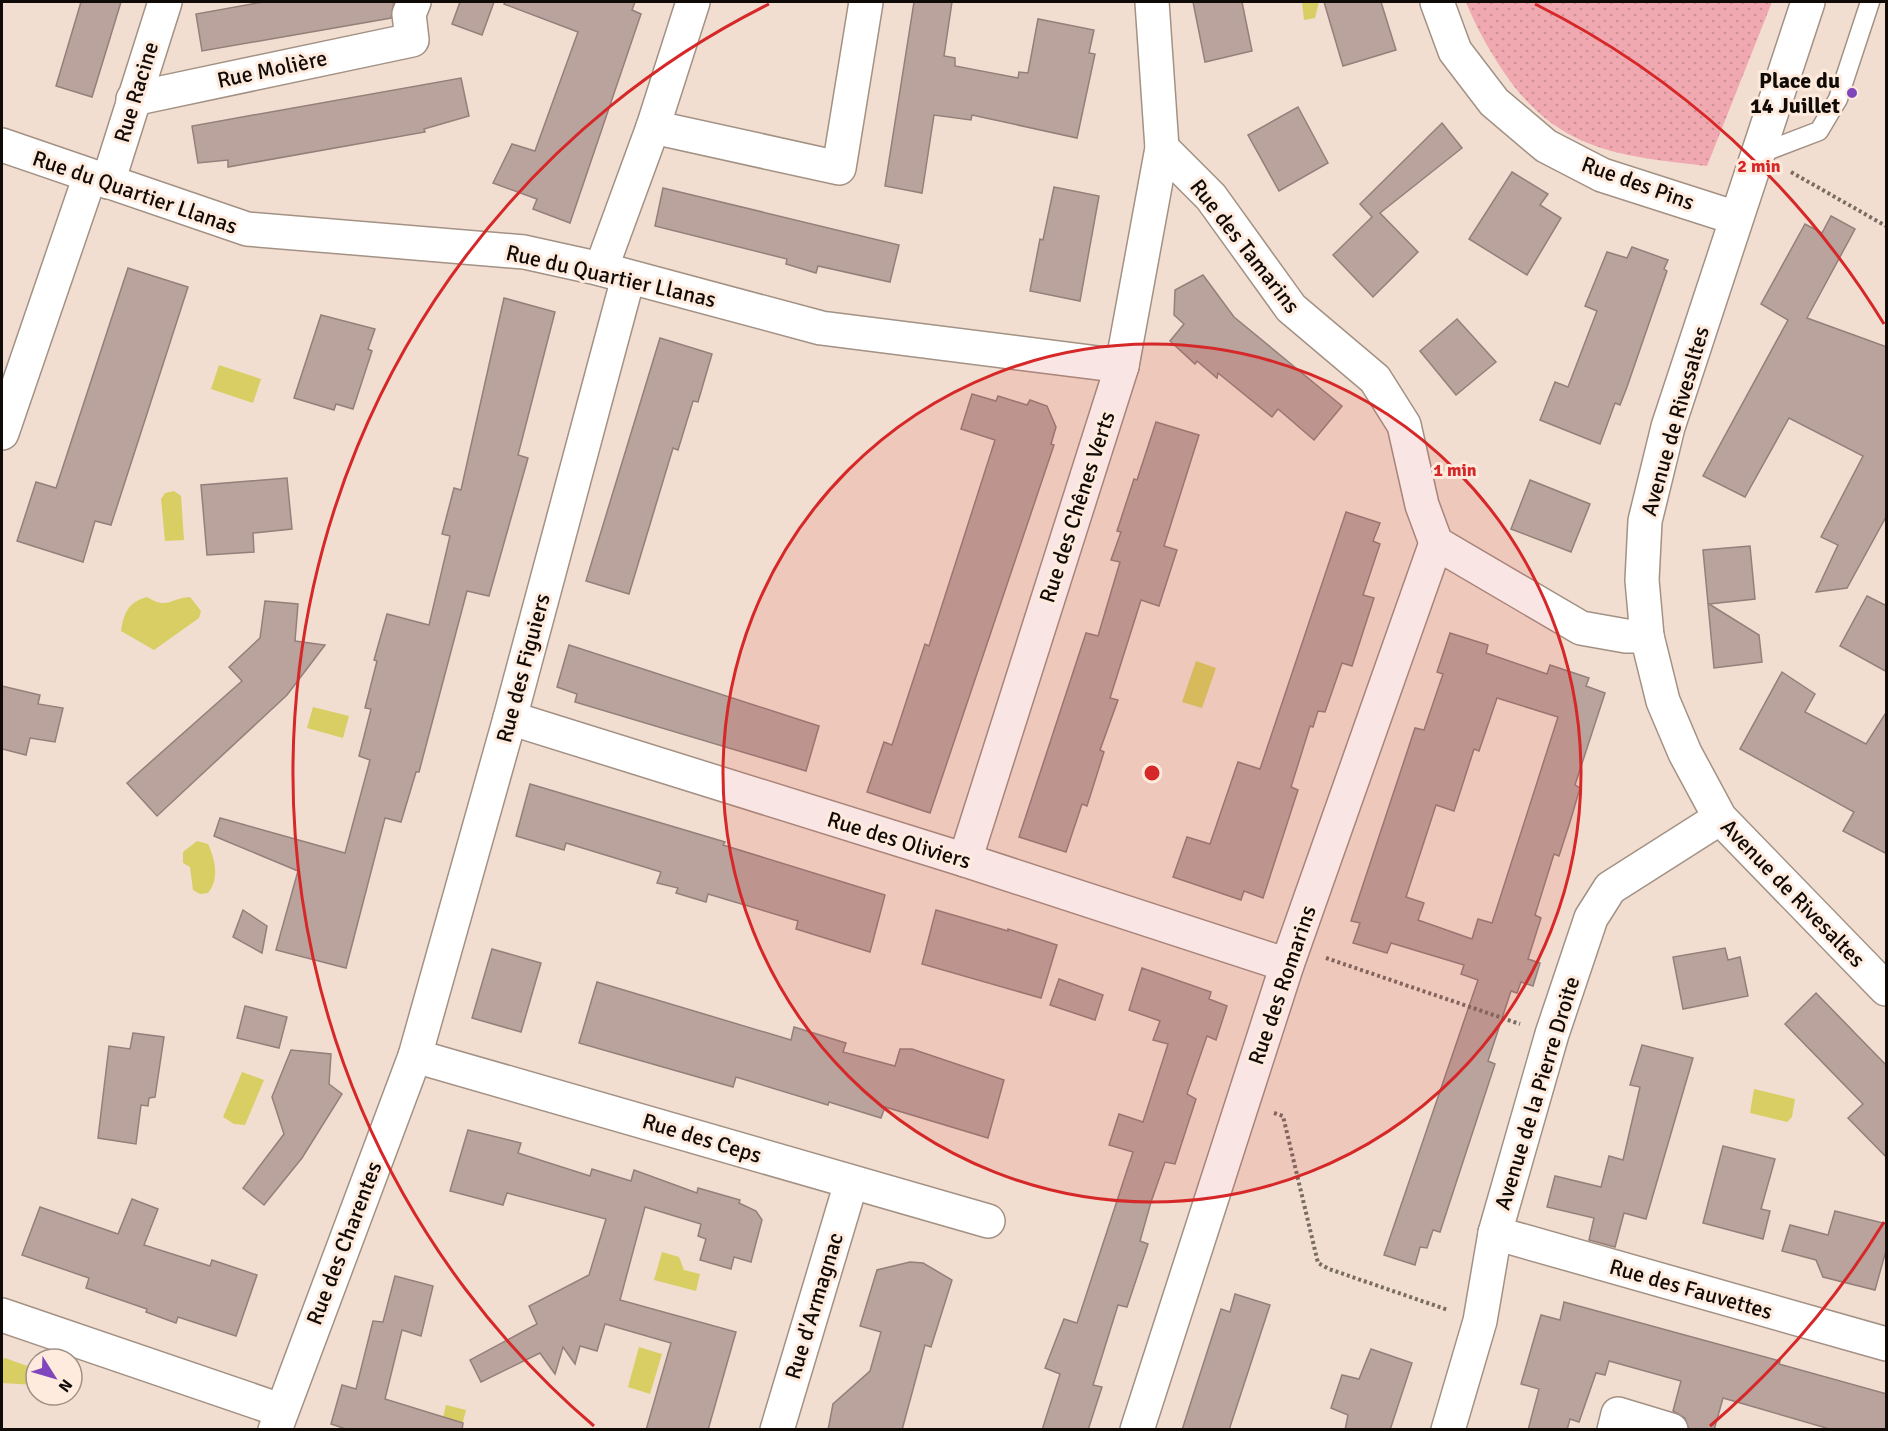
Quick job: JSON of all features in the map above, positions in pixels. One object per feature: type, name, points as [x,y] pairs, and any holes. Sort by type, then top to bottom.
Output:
[{"type":"street","name":"Rue Racine","points":[[2,433],[99,179],[133,99],[165,2]]},
{"type":"street","name":"Rue Molière","points":[[133,99],[412,39],[409,14],[414,2]]},
{"type":"street","name":"Rue des Figuiers","points":[[415,1056],[510,718],[652,127],[693,2]]},
{"type":"street","points":[[652,127],[838,168],[866,2]]},
{"type":"street","points":[[1152,2],[1162,148]]},
{"type":"street","name":"Rue des Pins","points":[[1437,2],[1455,51],[1494,102],[1546,146],[1602,175],[1736,218]]},
{"type":"street","name":"Avenue de Rivesaltes","points":[[1808,2],[1668,427],[1646,522],[1642,580],[1647,636],[1663,701],[1685,753],[1720,818],[1887,989]]},
{"type":"street","name":"Rue du Quartier Llanas","points":[[2,145],[247,229],[524,252],[821,328],[1122,366]]},
{"type":"street","name":"Rue des Chênes Verts","points":[[965,860],[1122,366],[1162,148]]},
{"type":"street","name":"Rue des Tamarins","points":[[1162,148],[1211,197],[1290,308],[1375,379],[1404,425],[1422,505],[1436,543]]},
{"type":"street","points":[[1436,543],[1581,628],[1626,636],[1647,636]]},
{"type":"street","name":"Rue des Romarins","points":[[1137,1430],[1291,956],[1436,543]]},
{"type":"street","name":"Rue des Oliviers","points":[[510,718],[965,860],[1291,956]]},
{"type":"street","name":"Avenue de la Pierre Droite","points":[[1449,1430],[1480,1321],[1495,1233],[1552,1034],[1591,918],[1610,888],[1720,818]]},
{"type":"street","name":"Rue des Ceps","points":[[415,1056],[988,1221]]},
{"type":"street","name":"Rue des Charentes","points":[[278,1420],[415,1056]]},
{"type":"street","name":"Rue d'Armagnac","points":[[777,1430],[851,1183]]},
{"type":"street","name":"Rue des Fauvettes","points":[[1495,1233],[1887,1344]]},
{"type":"street","points":[[2,1315],[278,1420]]},
{"type":"street","points":[[1614,1430],[1618,1414],[1671,1430]]},
{"type":"lane","points":[[1759,154],[1819,130],[1838,99],[1870,2]]},
{"type":"path","points":[[1759,154],[1887,226]]},
{"type":"path","points":[[1291,956],[1552,1034]]},
{"type":"path","points":[[1243,1103],[1283,1116],[1318,1263],[1329,1269],[1480,1321]]},
{"type":"shaded area","points":[[1302,2],[1319,2],[1315,18],[1304,20]]},
{"type":"shaded area","points":[[1466,2],[1772,2],[1707,166],[1618,153],[1568,134],[1545,118],[1524,98],[1503,71]]},
{"type":"shaded area","points":[[219,365],[261,379],[253,403],[211,389]]},
{"type":"shaded area","points":[[174,491],[181,496],[184,540],[165,541],[161,499],[165,493]]},
{"type":"shaded area","points":[[147,597],[165,603],[190,597],[201,611],[199,618],[154,650],[121,631],[131,605]]},
{"type":"shaded area","points":[[1196,661],[1216,668],[1202,708],[1182,702]]},
{"type":"shaded area","points":[[313,707],[349,716],[343,738],[307,728]]},
{"type":"shaded area","points":[[197,841],[208,844],[213,856],[215,875],[208,893],[200,894],[193,890],[190,867],[183,863],[183,852]]},
{"type":"shaded area","points":[[242,1072],[264,1080],[245,1125],[234,1124],[223,1117]]},
{"type":"shaded area","points":[[1754,1089],[1795,1099],[1792,1117],[1787,1122],[1750,1113]]},
{"type":"shaded area","points":[[662,1252],[679,1257],[684,1270],[700,1274],[696,1291],[654,1280]]},
{"type":"shaded area","points":[[639,1347],[662,1354],[650,1394],[628,1387]]},
{"type":"shaded area","points":[[5,1358],[24,1365],[24,1384],[2,1383],[2,1360]]},
{"type":"shaded area","points":[[446,1405],[466,1410],[461,1429],[440,1430]]},
{"type":"building","points":[[81,2],[121,2],[92,97],[56,86]]},
{"type":"building","points":[[263,2],[394,2],[391,18],[202,51],[196,14]]},
{"type":"building","points":[[460,2],[494,2],[482,35],[452,24]]},
{"type":"building","points":[[505,2],[635,2],[632,10],[641,14],[570,223],[533,209],[537,199],[493,183],[512,144],[535,151],[578,32],[504,4]]},
{"type":"building","points":[[914,2],[952,2],[944,56],[955,58],[955,66],[1018,78],[1019,72],[1028,73],[1038,19],[1094,30],[1089,53],[1095,54],[1077,138],[972,115],[971,120],[934,115],[922,193],[885,186]]},
{"type":"building","points":[[1193,2],[1242,2],[1252,51],[1205,62]]},
{"type":"building","points":[[1324,2],[1381,2],[1396,50],[1343,66]]},
{"type":"building","points":[[461,78],[469,116],[424,129],[425,132],[228,167],[228,160],[198,163],[192,126]]},
{"type":"building","points":[[1298,107],[1328,163],[1279,191],[1248,135]]},
{"type":"building","points":[[1442,123],[1462,148],[1380,213],[1418,252],[1373,297],[1333,255],[1372,217],[1360,204]]},
{"type":"building","points":[[1512,172],[1548,194],[1540,205],[1561,218],[1527,275],[1469,239]]},
{"type":"building","points":[[1054,187],[1099,196],[1080,301],[1030,291],[1040,239],[1043,240]]},
{"type":"building","points":[[663,188],[899,245],[890,282],[818,266],[816,273],[786,264],[787,259],[655,226]]},
{"type":"building","points":[[1831,216],[1855,229],[1807,318],[1887,347],[1887,515],[1847,588],[1816,592],[1838,545],[1821,537],[1863,456],[1789,418],[1745,497],[1703,476],[1788,320],[1761,304],[1805,224],[1822,233]]},
{"type":"building","points":[[1632,247],[1668,260],[1664,269],[1667,271],[1627,387],[1620,405],[1615,403],[1600,444],[1540,420],[1555,382],[1568,387],[1597,311],[1585,306],[1607,252],[1627,258]]},
{"type":"building","points":[[128,268],[188,287],[111,525],[95,521],[83,562],[17,541],[36,482],[56,488]]},
{"type":"building","points":[[1203,275],[1234,317],[1342,406],[1314,440],[1278,409],[1272,417],[1218,373],[1217,378],[1197,361],[1195,364],[1170,341],[1184,324],[1174,315],[1175,290]]},
{"type":"building","points":[[504,298],[555,312],[518,455],[528,458],[489,596],[467,591],[419,772],[416,772],[401,822],[385,818],[346,968],[276,950],[298,871],[214,836],[220,818],[345,853],[370,760],[359,756],[371,709],[365,708],[377,661],[374,660],[387,614],[429,625],[450,536],[442,534],[454,488],[461,490]]},
{"type":"building","points":[[321,315],[375,329],[368,349],[372,351],[353,409],[336,404],[334,410],[294,398]]},
{"type":"building","points":[[1457,319],[1496,362],[1456,395],[1420,351]]},
{"type":"building","points":[[660,338],[712,354],[698,402],[693,401],[678,450],[673,448],[629,594],[586,581]]},
{"type":"building","points":[[972,394],[996,401],[998,396],[1027,405],[1030,400],[1047,406],[1056,427],[1051,444],[1054,445],[930,813],[867,792],[884,742],[892,745],[925,644],[929,646],[995,440],[961,429]]},
{"type":"building","points":[[1156,422],[1199,435],[1164,546],[1177,550],[1159,606],[1141,600],[1110,698],[1118,700],[1100,750],[1104,752],[1087,806],[1082,804],[1066,852],[1019,837],[1086,633],[1098,636],[1120,562],[1111,560],[1121,532],[1117,531]]},
{"type":"building","points":[[287,478],[292,529],[253,533],[254,552],[207,555],[201,485]]},
{"type":"building","points":[[1530,480],[1590,504],[1571,552],[1511,529]]},
{"type":"building","points":[[1346,512],[1380,523],[1373,541],[1380,544],[1363,595],[1374,598],[1352,666],[1342,663],[1325,712],[1318,711],[1313,727],[1310,726],[1291,787],[1298,790],[1263,898],[1244,891],[1241,900],[1173,877],[1187,837],[1210,844],[1238,762],[1260,769]]},
{"type":"building","points":[[1750,546],[1755,599],[1709,604],[1759,635],[1762,662],[1714,668],[1703,550]]},
{"type":"building","points":[[1867,596],[1887,606],[1887,672],[1840,646]]},
{"type":"building","points":[[265,601],[298,604],[295,641],[325,645],[287,695],[157,816],[127,783],[242,681],[229,667],[260,638]]},
{"type":"building","points":[[1450,633],[1488,645],[1486,653],[1547,674],[1550,665],[1589,678],[1586,686],[1605,693],[1575,785],[1580,788],[1570,822],[1559,856],[1554,854],[1535,915],[1541,918],[1528,959],[1540,963],[1533,986],[1521,982],[1517,993],[1511,991],[1488,1061],[1495,1064],[1440,1232],[1433,1230],[1427,1248],[1420,1247],[1415,1265],[1384,1255],[1478,980],[1461,974],[1464,965],[1391,943],[1387,953],[1353,943],[1360,923],[1351,921],[1415,728],[1424,730],[1443,674],[1437,672]],"holes":[[[1497,698],[1558,717],[1492,923],[1478,919],[1472,939],[1418,920],[1424,903],[1406,897],[1436,805],[1454,811],[1474,749],[1479,751]]]},
{"type":"building","points":[[569,645],[819,726],[806,771],[575,702],[577,694],[557,687]]},
{"type":"building","points":[[1782,672],[1815,694],[1805,712],[1866,744],[1887,711],[1887,854],[1843,831],[1854,812],[1740,749]]},
{"type":"building","points":[[2,686],[40,695],[38,704],[63,708],[55,742],[30,738],[26,755],[2,749]]},
{"type":"building","points":[[530,784],[725,842],[723,845],[885,895],[870,952],[796,929],[798,921],[708,894],[706,902],[676,893],[678,888],[657,883],[661,872],[566,843],[564,850],[516,836]]},
{"type":"building","points":[[243,910],[267,926],[262,953],[233,937]]},
{"type":"building","points":[[936,910],[1057,945],[1041,998],[922,964]]},
{"type":"building","points":[[1725,948],[1728,960],[1740,957],[1748,996],[1683,1009],[1673,957]]},
{"type":"building","points":[[492,949],[541,963],[521,1032],[472,1018]]},
{"type":"building","points":[[1142,968],[1211,992],[1209,999],[1227,1006],[1216,1040],[1207,1036],[1187,1094],[1196,1099],[1175,1164],[1165,1162],[1151,1202],[1140,1241],[1148,1244],[1127,1307],[1118,1305],[1093,1385],[1102,1387],[1088,1430],[1042,1430],[1060,1374],[1045,1368],[1064,1319],[1077,1323],[1133,1152],[1109,1145],[1119,1114],[1143,1122],[1168,1044],[1153,1040],[1160,1021],[1129,1010]]},
{"type":"building","points":[[1059,979],[1103,995],[1095,1020],[1050,1005]]},
{"type":"building","points":[[597,982],[791,1040],[794,1027],[846,1043],[843,1052],[895,1066],[900,1049],[912,1049],[1004,1080],[988,1138],[885,1107],[881,1118],[829,1102],[828,1105],[736,1077],[733,1087],[579,1043]]},
{"type":"building","points":[[1816,993],[1887,1066],[1887,1158],[1848,1118],[1863,1104],[1785,1024]]},
{"type":"building","points":[[245,1006],[287,1017],[279,1048],[237,1038]]},
{"type":"building","points":[[133,1033],[164,1037],[155,1097],[149,1098],[148,1106],[141,1105],[136,1144],[98,1138],[109,1046],[130,1049]]},
{"type":"building","points":[[1642,1045],[1693,1058],[1646,1219],[1624,1213],[1615,1247],[1589,1240],[1594,1218],[1547,1207],[1555,1176],[1601,1187],[1609,1156],[1623,1160],[1640,1087],[1630,1085]]},
{"type":"building","points":[[291,1050],[331,1054],[329,1084],[342,1094],[302,1158],[264,1205],[243,1188],[284,1134],[272,1097]]},
{"type":"building","points":[[468,1130],[521,1143],[518,1153],[590,1176],[592,1169],[631,1181],[634,1170],[697,1193],[698,1188],[740,1200],[739,1203],[756,1211],[762,1220],[751,1262],[734,1257],[731,1269],[700,1260],[706,1239],[698,1236],[701,1224],[645,1207],[620,1300],[736,1332],[708,1430],[646,1430],[671,1343],[605,1324],[597,1351],[580,1346],[575,1364],[563,1347],[555,1374],[540,1353],[481,1382],[470,1360],[537,1324],[529,1306],[589,1275],[606,1219],[507,1193],[503,1205],[450,1191]]},
{"type":"building","points":[[1723,1146],[1775,1159],[1761,1209],[1770,1211],[1763,1239],[1703,1223]]},
{"type":"building","points":[[132,1199],[158,1209],[144,1245],[210,1266],[212,1260],[257,1275],[236,1336],[178,1317],[176,1323],[146,1312],[147,1309],[86,1288],[89,1278],[22,1255],[40,1207],[118,1234]]},
{"type":"building","points":[[1835,1211],[1887,1224],[1887,1247],[1875,1290],[1823,1277],[1816,1260],[1782,1251],[1790,1225],[1828,1235]]},
{"type":"building","points":[[910,1262],[923,1263],[952,1280],[931,1347],[925,1345],[902,1430],[828,1430],[833,1404],[870,1371],[881,1332],[860,1326],[877,1270]]},
{"type":"building","points":[[395,1276],[433,1286],[421,1336],[402,1330],[385,1399],[463,1423],[462,1430],[349,1430],[331,1424],[342,1385],[356,1389],[373,1321],[383,1322]]},
{"type":"building","points":[[1235,1294],[1270,1305],[1229,1430],[1182,1430],[1221,1309],[1230,1312]]},
{"type":"building","points":[[1564,1302],[1780,1361],[1779,1364],[1887,1394],[1887,1430],[1833,1430],[1723,1398],[1714,1430],[1689,1430],[1685,1418],[1673,1411],[1681,1381],[1609,1361],[1605,1375],[1596,1373],[1579,1422],[1570,1419],[1567,1430],[1528,1430],[1539,1389],[1521,1384],[1541,1315],[1560,1320]]},
{"type":"building","points":[[1371,1349],[1412,1363],[1390,1430],[1345,1430],[1348,1415],[1331,1408],[1342,1375],[1359,1379]]},
{"type":"place","name":"Place du 14 Juillet","points":[[1852,93]]}]
